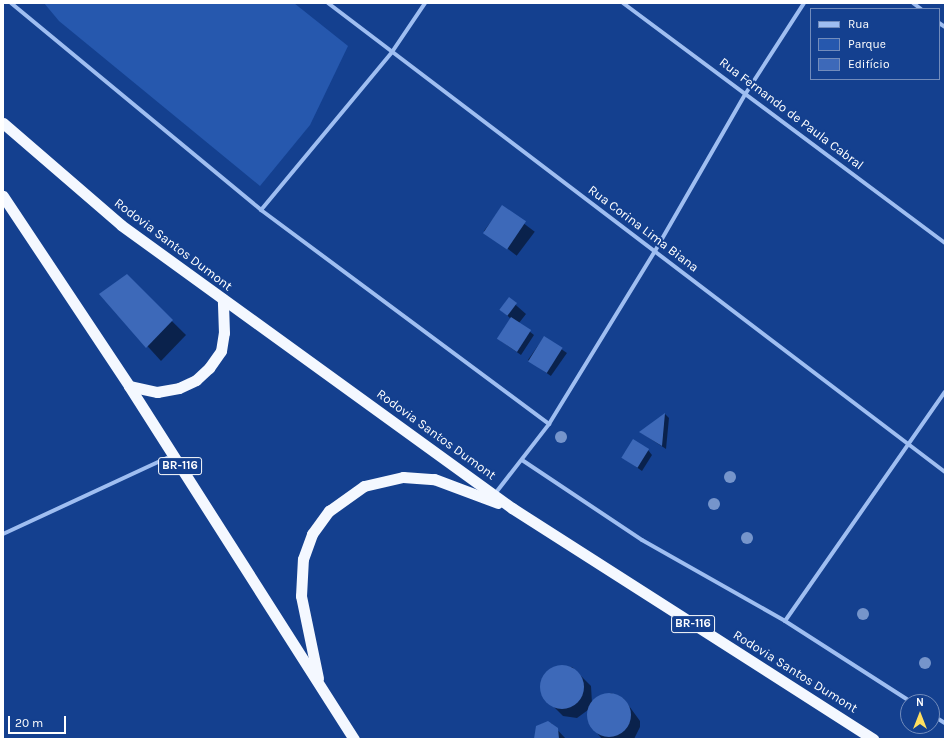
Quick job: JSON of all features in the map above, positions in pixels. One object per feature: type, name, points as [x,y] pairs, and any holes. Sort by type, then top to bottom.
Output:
[{"type":"highway","name":"Rodovia Santos Dumont","points":[[3,123],[121,225],[512,508],[873,739]]},
{"type":"highway","name":"BR-116","points":[[3,196],[129,386],[354,739]]},
{"type":"highway","points":[[129,386],[157,392],[178,388],[196,380],[210,368],[221,351],[224,333],[222,299]]},
{"type":"highway","points":[[320,686],[301,596],[303,559],[312,534],[329,511],[364,486],[403,477],[434,479],[512,508]]},
{"type":"street","points":[[11,3],[261,210],[549,424]]},
{"type":"street","name":"Rua Corina Lima Biana","points":[[328,3],[945,472]]},
{"type":"street","points":[[261,210],[392,52],[425,3]]},
{"type":"street","name":"Rua Fernando de Paula Cabral","points":[[623,3],[746,93],[945,243]]},
{"type":"street","points":[[494,495],[549,424],[655,251],[746,93],[804,3]]},
{"type":"street","points":[[784,621],[945,392]]},
{"type":"street","points":[[3,534],[173,455]]},
{"type":"street","points":[[522,460],[642,540],[784,621],[900,695]]},
{"type":"green space","points":[[44,3],[294,3],[348,46],[310,125],[260,186],[59,21]]},
{"type":"building","points":[[502,205],[526,221],[507,249],[483,233]]},
{"type":"building","points":[[127,274],[173,320],[146,348],[99,294]]},
{"type":"building","points":[[509,297],[517,303],[507,316],[499,310]]},
{"type":"building","points":[[511,317],[531,330],[517,352],[497,339]]},
{"type":"building","points":[[544,336],[563,348],[547,373],[528,361]]},
{"type":"building","points":[[665,413],[662,446],[639,432]]},
{"type":"building","points":[[633,439],[649,449],[637,468],[621,458]]},
{"type":"building","points":[[558,665],[566,665],[571,666],[578,671],[583,678],[583,696],[578,703],[571,708],[558,709],[550,706],[543,699],[540,691],[540,683],[543,675],[550,668]]},
{"type":"building","points":[[605,693],[613,693],[618,694],[625,699],[630,706],[630,724],[625,731],[618,736],[605,737],[597,734],[590,727],[587,719],[587,711],[590,703],[597,696]]},
{"type":"building","points":[[548,721],[558,728],[559,739],[534,739],[536,726]]}]
